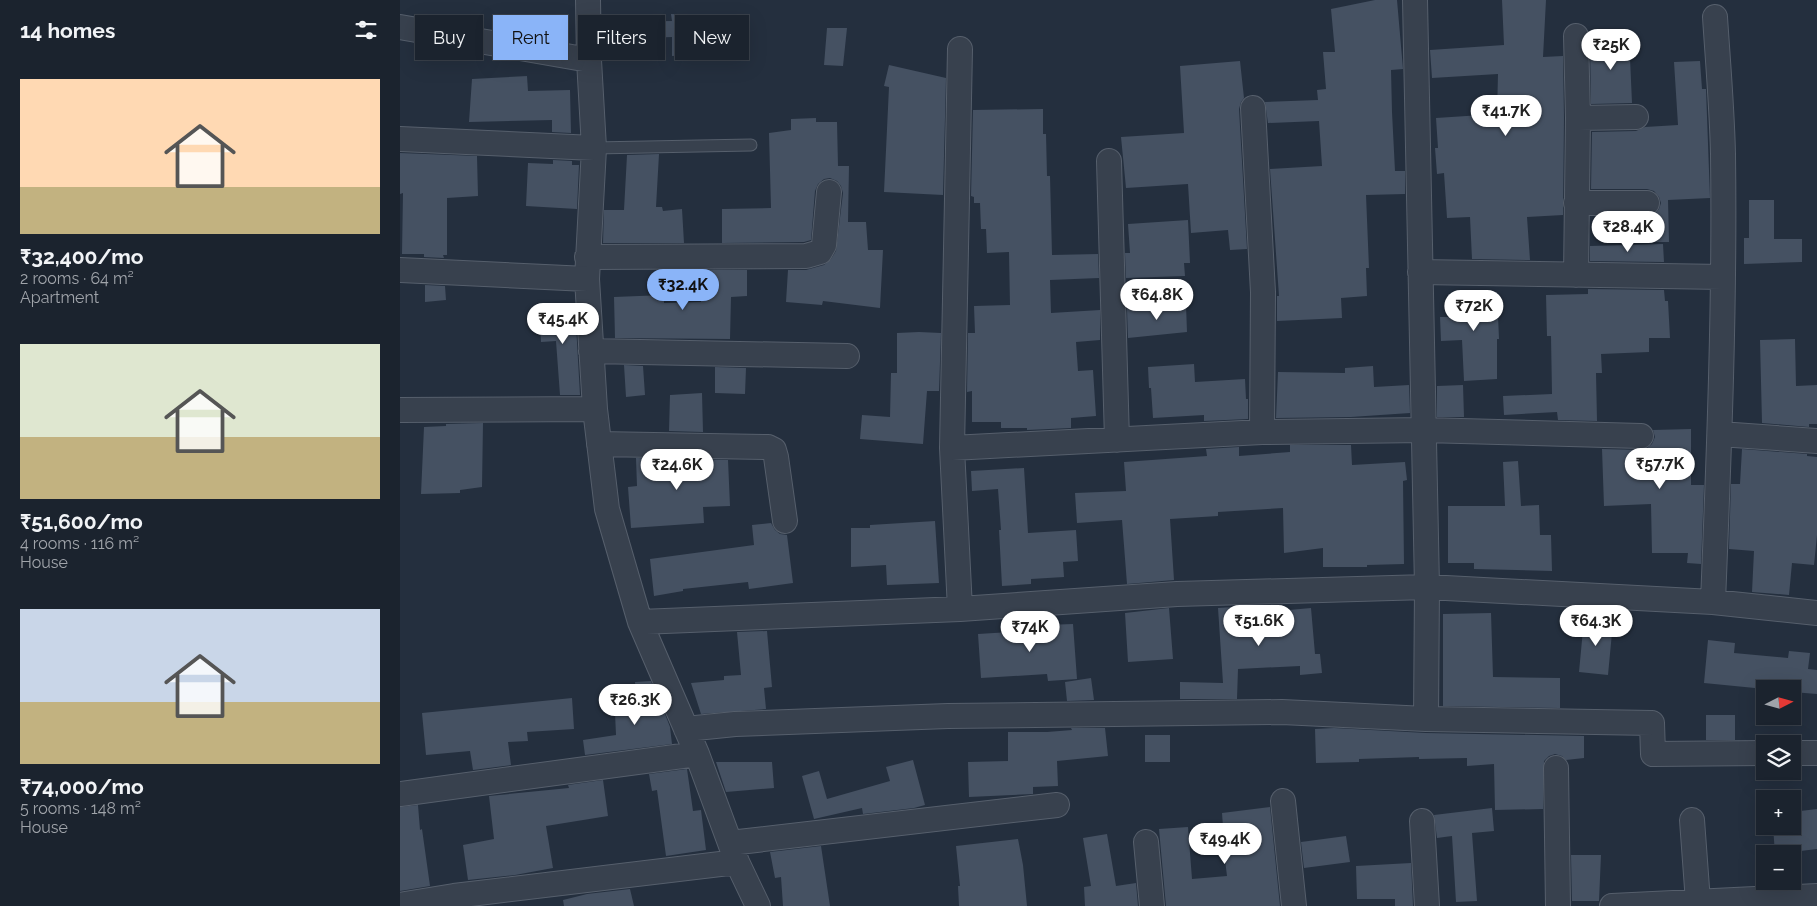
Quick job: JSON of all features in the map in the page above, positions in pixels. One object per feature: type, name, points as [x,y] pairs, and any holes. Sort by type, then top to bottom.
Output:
[{"type":"street","points":[[1415,0],[1427,587],[1426,719]]},
{"type":"street","points":[[1713,602],[1720,434],[1723,277],[1723,152],[1715,18]]},
{"type":"street","points":[[400,27],[578,58]]},
{"type":"street","points":[[1576,36],[1578,118],[1576,275]]},
{"type":"street","points":[[960,49],[952,448],[960,610]]},
{"type":"street","points":[[588,60],[594,148],[587,268],[595,409],[607,509],[640,622],[697,754],[733,852],[758,906]]},
{"type":"street","points":[[1253,108],[1263,292],[1262,432]]},
{"type":"street","points":[[1578,118],[1636,117]]},
{"type":"street","points":[[400,140],[594,148]]},
{"type":"street","points":[[1109,161],[1116,440]]},
{"type":"street","points":[[400,270],[587,268],[806,256],[820,252],[824,244],[829,192]]},
{"type":"street","points":[[1576,203],[1648,203]]},
{"type":"street","points":[[1420,272],[1723,277]]},
{"type":"street","points":[[591,351],[847,356]]},
{"type":"street","points":[[400,410],[595,409]]},
{"type":"street","points":[[952,448],[1262,432],[1424,430],[1641,436]]},
{"type":"street","points":[[1720,434],[1817,441]]},
{"type":"street","points":[[599,444],[768,447],[774,450],[776,457],[785,521]]},
{"type":"street","points":[[640,622],[960,610],[1177,594],[1427,587],[1713,602],[1817,613]]},
{"type":"street","points":[[686,729],[736,724],[948,716],[1282,712],[1426,719],[1652,723],[1653,754],[1756,753]]},
{"type":"street","points":[[1801,753],[1817,753]]},
{"type":"street","points":[[400,794],[697,754]]},
{"type":"street","points":[[1556,768],[1558,906]]},
{"type":"street","points":[[1283,801],[1294,906]]},
{"type":"street","points":[[400,905],[733,852],[1057,805]]},
{"type":"street","points":[[1692,820],[1698,902]]},
{"type":"street","points":[[1422,821],[1427,906]]},
{"type":"street","points":[[1146,842],[1152,906]]},
{"type":"street","points":[[1612,906],[1817,896]]},
{"type":"lane","points":[[594,148],[751,146]]},
{"type":"building","points":[[1375,0],[1397,0],[1403,69],[1391,70],[1392,112],[1395,171],[1405,171],[1405,194],[1366,195],[1369,268],[1366,268],[1367,296],[1341,298],[1342,318],[1277,321],[1277,296],[1279,296],[1270,169],[1322,166],[1319,121],[1268,123],[1265,102],[1318,100],[1317,90],[1326,89],[1323,52],[1335,52],[1331,9]]},
{"type":"building","points":[[1502,0],[1546,0],[1543,57],[1563,56],[1563,215],[1527,217],[1530,260],[1472,259],[1470,217],[1447,218],[1444,173],[1437,174],[1435,148],[1438,148],[1436,118],[1497,114],[1498,74],[1432,78],[1430,50],[1504,45]]},
{"type":"building","points":[[671,14],[705,15],[675,15],[675,56],[672,56],[672,37],[665,37],[665,21],[672,21]]},
{"type":"building","points":[[827,28],[847,28],[843,66],[824,65]]},
{"type":"building","points":[[1629,35],[1632,103],[1591,104],[1590,41]]},
{"type":"building","points":[[1240,61],[1244,98],[1239,109],[1247,249],[1230,250],[1228,230],[1191,233],[1188,184],[1126,188],[1121,137],[1184,133],[1180,66]]},
{"type":"building","points":[[1700,61],[1702,89],[1706,89],[1710,198],[1668,200],[1669,242],[1651,242],[1650,216],[1654,215],[1659,209],[1661,203],[1659,197],[1654,191],[1647,189],[1591,189],[1592,132],[1636,131],[1645,127],[1678,125],[1674,62]]},
{"type":"building","points":[[889,65],[946,78],[943,195],[884,192],[889,87],[884,86]]},
{"type":"building","points":[[527,76],[528,91],[570,90],[571,133],[552,132],[552,120],[469,122],[472,79]]},
{"type":"building","points":[[1043,109],[1043,134],[1046,134],[1047,176],[1050,176],[1052,255],[1098,254],[1099,278],[1050,280],[1051,313],[1100,310],[1100,340],[1076,342],[1078,371],[1093,370],[1096,416],[1071,418],[1071,428],[1027,430],[1027,428],[1001,428],[1001,422],[972,422],[972,391],[967,392],[968,333],[975,333],[974,306],[1010,305],[1009,252],[987,253],[986,229],[981,229],[980,203],[974,203],[974,197],[971,196],[973,110]]},
{"type":"building","points":[[816,118],[816,122],[837,122],[838,166],[849,166],[848,222],[866,222],[868,250],[883,250],[880,308],[823,301],[822,305],[786,302],[788,270],[806,270],[824,265],[836,251],[843,193],[837,181],[830,178],[824,179],[818,184],[815,191],[811,240],[804,242],[722,243],[722,209],[771,208],[769,133],[791,130],[791,119]]},
{"type":"building","points":[[400,153],[477,156],[478,196],[447,198],[447,255],[443,255],[444,258],[424,257],[424,254],[402,254],[403,193],[400,194]]},
{"type":"building","points":[[659,154],[656,207],[662,207],[663,211],[682,209],[684,243],[603,243],[604,210],[624,210],[627,155]]},
{"type":"building","points":[[553,160],[572,161],[572,165],[579,165],[577,209],[526,206],[528,163],[553,164]]},
{"type":"building","points":[[1749,200],[1774,200],[1774,239],[1802,239],[1802,262],[1744,264],[1744,238],[1749,238]]},
{"type":"building","points":[[1188,220],[1190,263],[1184,263],[1185,276],[1126,278],[1125,253],[1130,253],[1128,224]]},
{"type":"building","points":[[1663,244],[1664,262],[1590,261],[1590,246]]},
{"type":"building","points":[[700,270],[747,270],[747,296],[731,297],[730,339],[615,338],[614,297],[664,295],[664,303],[701,302]]},
{"type":"building","points":[[425,285],[445,286],[446,300],[425,302]]},
{"type":"building","points":[[1588,289],[1664,290],[1665,301],[1668,301],[1670,338],[1649,338],[1649,352],[1601,354],[1602,373],[1596,373],[1597,421],[1558,420],[1557,412],[1504,415],[1503,396],[1552,394],[1551,336],[1547,336],[1546,295],[1588,294]]},
{"type":"building","points":[[1497,292],[1499,339],[1497,339],[1497,379],[1464,381],[1462,340],[1441,341],[1440,317],[1448,317],[1448,294]]},
{"type":"building","points":[[1186,305],[1187,332],[1128,338],[1127,309]]},
{"type":"building","points":[[575,307],[580,395],[560,395],[556,341],[541,342],[539,309]]},
{"type":"building","points":[[897,333],[941,333],[939,391],[927,391],[923,444],[860,439],[862,415],[890,417],[891,373],[897,373]]},
{"type":"building","points":[[1795,339],[1796,386],[1817,385],[1817,424],[1809,424],[1809,427],[1762,423],[1760,340]]},
{"type":"building","points":[[1194,364],[1195,382],[1245,379],[1248,419],[1204,421],[1204,415],[1153,418],[1148,367]]},
{"type":"building","points":[[624,365],[643,366],[645,395],[626,397]]},
{"type":"building","points":[[1373,366],[1374,387],[1409,385],[1410,413],[1351,417],[1276,418],[1278,372],[1345,373],[1345,368]]},
{"type":"building","points":[[715,367],[746,368],[745,394],[715,393]]},
{"type":"building","points":[[1463,385],[1464,417],[1437,417],[1437,386]]},
{"type":"building","points":[[702,393],[703,432],[669,431],[670,395]]},
{"type":"building","points":[[483,423],[482,487],[460,490],[460,493],[421,494],[424,427],[446,426],[446,424]]},
{"type":"building","points":[[1691,429],[1691,485],[1704,485],[1701,564],[1687,563],[1688,553],[1652,553],[1651,504],[1604,506],[1602,449],[1641,450],[1652,444],[1655,437],[1653,430]]},
{"type":"building","points":[[1290,445],[1351,445],[1352,465],[1405,462],[1407,480],[1403,481],[1404,564],[1367,565],[1367,567],[1323,567],[1323,548],[1284,553],[1283,508],[1218,512],[1218,516],[1170,519],[1174,580],[1127,584],[1122,520],[1077,523],[1075,493],[1126,491],[1124,462],[1207,456],[1206,449],[1239,447],[1239,456],[1290,452]]},
{"type":"building","points":[[1742,449],[1807,454],[1807,456],[1817,457],[1817,535],[1814,565],[1792,563],[1789,595],[1752,592],[1754,551],[1729,549],[1731,484],[1740,484]]},
{"type":"building","points":[[636,458],[728,460],[730,506],[703,507],[704,523],[631,528],[628,487],[637,486]]},
{"type":"building","points":[[1518,461],[1521,506],[1539,505],[1540,535],[1551,535],[1552,571],[1474,569],[1474,563],[1448,563],[1448,506],[1505,506],[1503,462]]},
{"type":"building","points":[[1024,468],[1028,533],[1076,530],[1078,561],[1063,562],[1064,577],[1031,579],[1031,584],[1002,586],[998,489],[972,491],[971,471]]},
{"type":"building","points":[[935,521],[939,583],[887,585],[886,565],[851,567],[851,528],[870,528],[870,525]]},
{"type":"building","points":[[771,523],[780,534],[787,535],[793,583],[749,589],[748,582],[683,589],[683,591],[654,596],[650,559],[754,545],[752,525]]},
{"type":"building","points":[[1265,605],[1266,612],[1311,608],[1315,654],[1320,654],[1322,673],[1300,675],[1300,666],[1238,669],[1237,699],[1180,699],[1180,682],[1223,683],[1218,608]]},
{"type":"building","points":[[1169,608],[1173,659],[1128,662],[1125,613]]},
{"type":"building","points":[[1491,613],[1493,677],[1560,678],[1560,708],[1443,706],[1443,614]]},
{"type":"building","points":[[1584,619],[1613,622],[1608,675],[1579,672]]},
{"type":"building","points":[[1073,624],[1077,679],[1048,681],[1047,674],[981,678],[978,634],[1045,630],[1045,625]]},
{"type":"building","points":[[767,631],[772,687],[764,688],[766,709],[701,714],[691,683],[724,680],[724,676],[741,675],[737,632]]},
{"type":"building","points":[[1708,640],[1735,643],[1734,653],[1788,658],[1789,651],[1810,653],[1808,669],[1817,670],[1817,694],[1801,693],[1801,680],[1756,680],[1756,688],[1704,683]]},
{"type":"building","points":[[1091,678],[1094,700],[1067,701],[1065,682]]},
{"type":"building","points":[[651,681],[655,692],[657,714],[665,714],[670,727],[672,744],[585,755],[583,740],[616,735],[615,713],[637,711],[635,682]]},
{"type":"building","points":[[572,698],[574,729],[527,732],[528,741],[508,742],[511,765],[473,770],[470,751],[426,755],[422,713]]},
{"type":"building","points":[[1706,715],[1735,715],[1735,740],[1706,740]]},
{"type":"building","points":[[1071,728],[1105,728],[1108,756],[1057,761],[1058,786],[1033,787],[1033,794],[969,797],[968,762],[1008,761],[1008,732],[1047,732],[1072,730]]},
{"type":"building","points":[[1334,728],[1426,733],[1584,736],[1584,758],[1566,760],[1562,756],[1555,754],[1549,756],[1544,761],[1543,809],[1495,810],[1494,764],[1467,766],[1467,758],[1419,759],[1419,757],[1359,759],[1359,762],[1316,763],[1315,729]]},
{"type":"building","points":[[1145,735],[1170,735],[1170,762],[1145,762]]},
{"type":"building","points":[[913,760],[925,805],[863,814],[862,808],[814,819],[802,776],[819,771],[827,799],[890,781],[886,767]]},
{"type":"building","points":[[716,762],[772,762],[774,788],[726,792]]},
{"type":"building","points":[[687,769],[693,811],[701,810],[706,850],[666,856],[657,790],[652,791],[649,774]]},
{"type":"building","points":[[603,780],[608,816],[546,826],[553,868],[515,875],[468,880],[463,845],[494,839],[489,796],[569,788],[568,785]]},
{"type":"building","points":[[418,805],[420,830],[422,829],[430,886],[400,891],[400,807]]},
{"type":"building","points":[[1270,807],[1280,906],[1166,906],[1159,829],[1188,827],[1192,879],[1227,876],[1221,827],[1223,827],[1222,813]]},
{"type":"building","points":[[1492,808],[1494,831],[1472,833],[1477,901],[1456,902],[1452,836],[1437,838],[1434,815]]},
{"type":"building","points":[[1817,809],[1817,849],[1801,851],[1801,845],[1774,845],[1774,835],[1801,835],[1801,811]]},
{"type":"building","points":[[1107,834],[1116,886],[1136,883],[1138,906],[1085,906],[1084,887],[1091,886],[1083,838]]},
{"type":"building","points":[[1346,836],[1350,862],[1304,868],[1301,842]]},
{"type":"building","points":[[1018,839],[1027,906],[959,906],[958,886],[960,886],[956,846]]},
{"type":"building","points":[[821,846],[830,906],[783,906],[781,877],[775,878],[770,852]]},
{"type":"building","points":[[1571,855],[1601,855],[1599,901],[1572,901]]},
{"type":"building","points":[[1411,863],[1413,906],[1395,906],[1395,899],[1357,899],[1356,866]]},
{"type":"building","points":[[630,889],[634,906],[564,906],[563,900],[587,894]]}]
